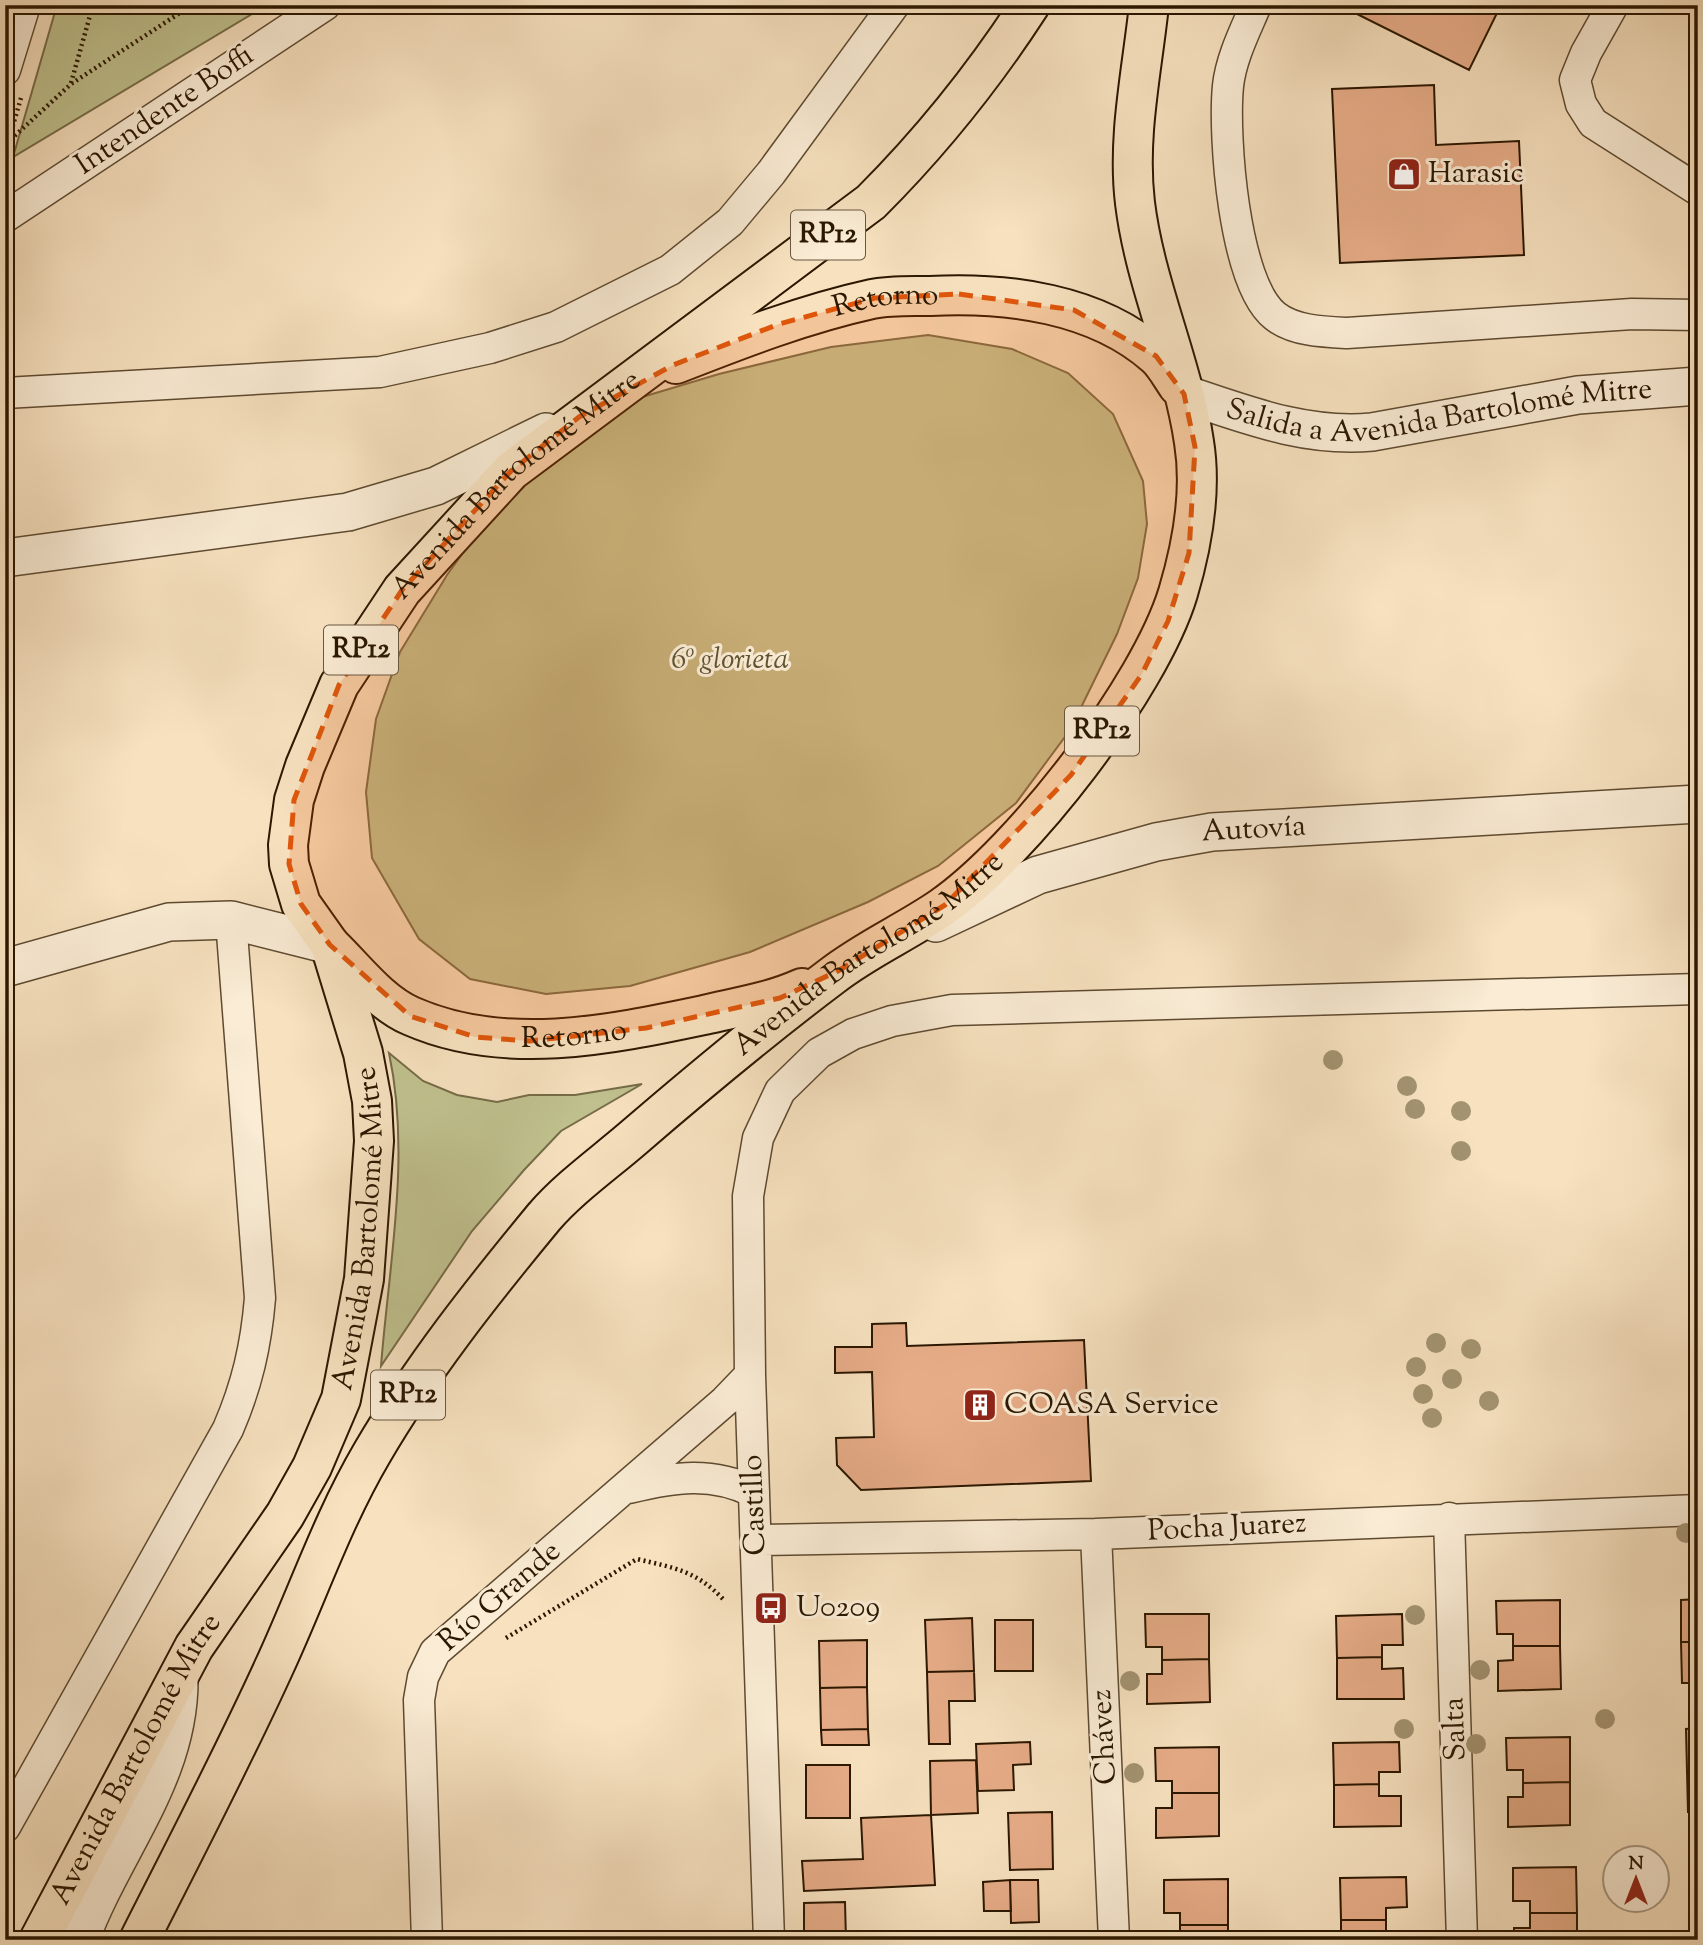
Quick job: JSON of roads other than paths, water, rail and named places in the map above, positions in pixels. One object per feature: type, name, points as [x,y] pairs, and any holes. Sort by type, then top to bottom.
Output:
[{"type":"main road","name":"Avenida Bartolomé Mitre","points":[[39,1940],[194,1647],[285,1515],[312,1467],[341,1399],[358,1322],[374,1140],[372,1101],[363,1053],[330,944],[301,904],[289,864],[288,845],[294,800],[304,766],[339,685],[402,590],[511,471],[579,417],[871,202],[924,150],[960,107],[1030,5]]},
{"type":"main road","name":"Avenida Bartolomé Mitre","points":[[139,1940],[248,1723],[327,1542],[368,1460],[438,1349],[550,1210],[687,1092],[838,971],[945,905],[986,868],[1071,775],[1142,674],[1168,621],[1189,553],[1196,488],[1195,447],[1184,394],[1146,265],[1135,201],[1133,128],[1149,5]]},
{"type":"main road","name":"Retorno","points":[[579,417],[673,365],[779,324],[875,298],[945,295],[1026,300],[1074,310],[1116,330],[1157,356],[1184,394]]},
{"type":"main road","name":"Retorno","points":[[330,944],[389,1002],[410,1016],[475,1037],[530,1041],[646,1028],[747,1006],[780,998],[838,971]]},
{"type":"street","points":[[5,70],[25,5]]},
{"type":"street","name":"Intendente Boffi","points":[[5,217],[325,5]]},
{"type":"street","points":[[5,393],[380,372],[490,348],[556,327],[670,270],[730,222],[771,173],[894,5]]},
{"type":"street","points":[[1256,5],[1240,42],[1228,85],[1233,212],[1254,291],[1275,317],[1314,331],[1347,332],[1632,314],[1698,315]]},
{"type":"street","points":[[1614,5],[1586,54],[1575,80],[1581,104],[1593,123],[1698,190]]},
{"type":"street","name":"Salida a Avenida Bartolomé Mitre","points":[[1184,394],[1293,429],[1337,435],[1372,432],[1578,395],[1698,386]]},
{"type":"street","points":[[5,558],[348,512],[436,486],[579,417]]},
{"type":"street","name":"Autovía","points":[[838,971],[1038,875],[1156,842],[1250,828],[1698,804]]},
{"type":"street","points":[[5,1827],[228,1429],[245,1391],[256,1346],[260,1298],[231,920]]},
{"type":"street","points":[[5,968],[169,922],[231,920],[330,944]]},
{"type":"street","name":"Castillo","points":[[769,1940],[750,1376],[748,1196],[758,1138],[780,1091],[819,1053],[853,1034],[892,1021],[953,1010],[1698,989]]},
{"type":"street","name":"Río Grande","points":[[427,1940],[419,1700],[423,1677],[435,1651],[750,1376]]},
{"type":"street","points":[[622,1490],[674,1477],[701,1477],[732,1481],[754,1492]]},
{"type":"street","name":"Pocha Juarez","points":[[756,1540],[1096,1534],[1698,1510]]},
{"type":"street","name":"Salta","points":[[1449,1518],[1462,1940]]},
{"type":"street","name":"Chávez","points":[[1096,1534],[1114,1940]]},
{"type":"street","points":[[80,1940],[92,1907],[157,1785],[179,1711],[178,1676]]},
{"type":"place","name":"Harasic","points":[[1404,174]]},
{"type":"place","name":"COASA Service","points":[[980,1405]]},
{"type":"place","name":"U0209","points":[[771,1608]]},
{"type":"park label","name":"6º glorieta","points":[[730,660]]}]
